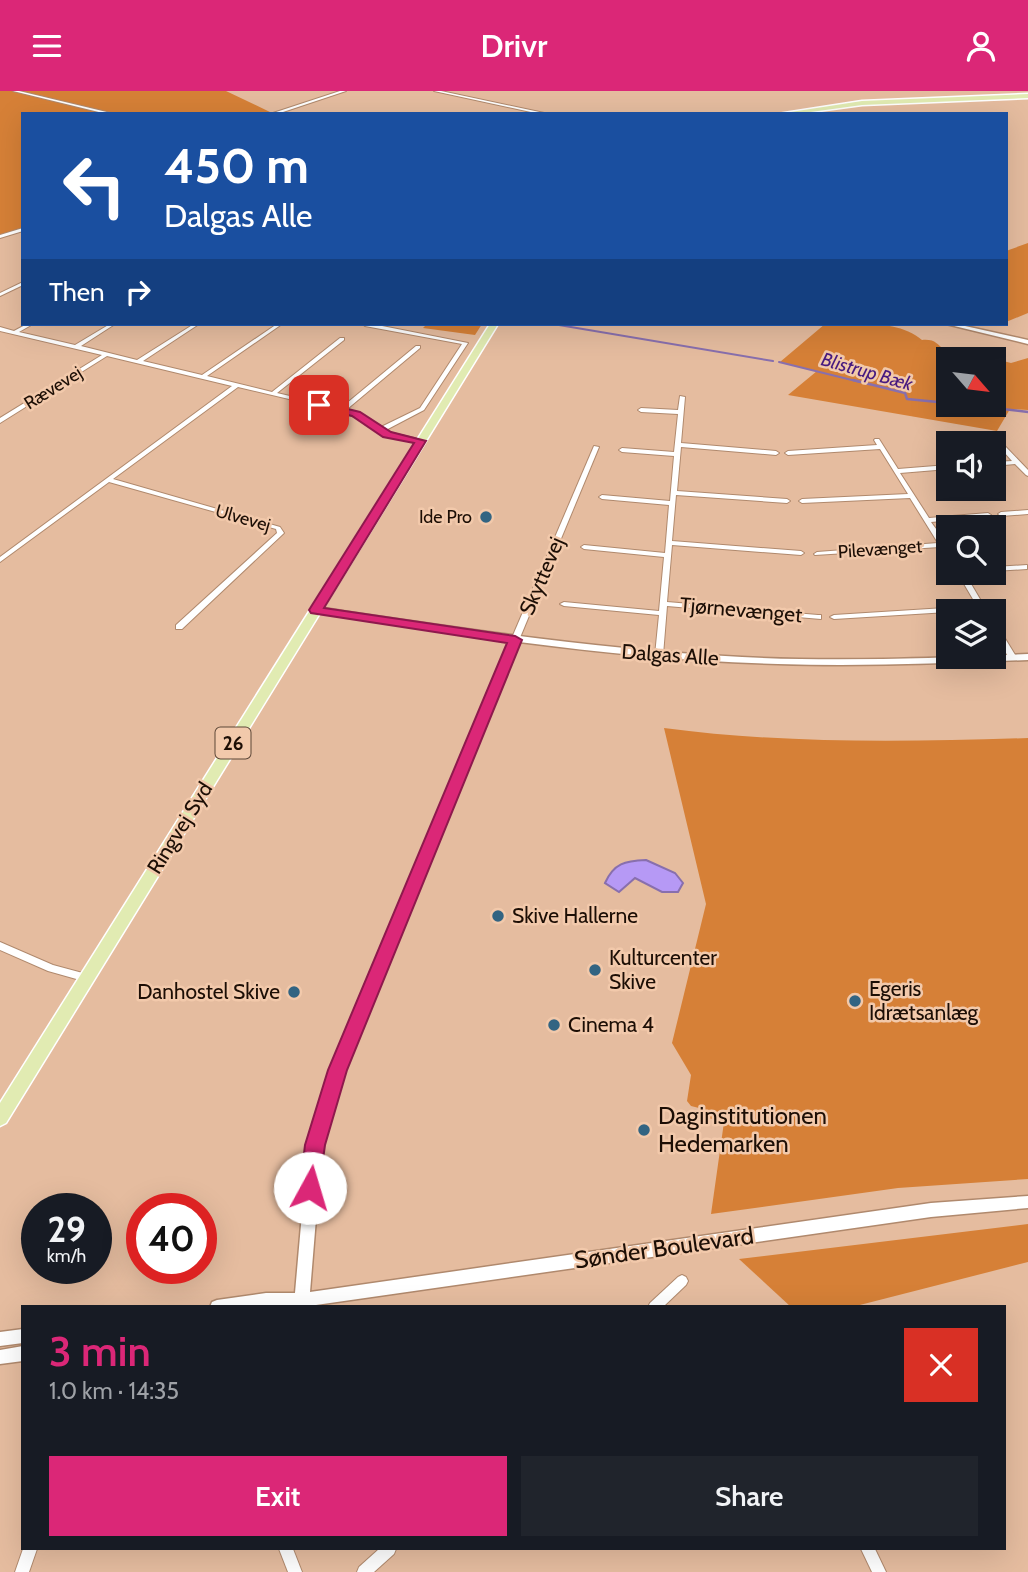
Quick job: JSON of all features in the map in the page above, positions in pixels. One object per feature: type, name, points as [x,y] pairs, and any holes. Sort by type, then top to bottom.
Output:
[{"type":"main road","points":[[796,112],[862,103],[1028,96]]},
{"type":"main road","name":"Ringvej Syd","points":[[0,1118],[493,326]]},
{"type":"street","points":[[15,91],[104,112]]},
{"type":"street","points":[[278,112],[345,91]]},
{"type":"street","points":[[436,91],[537,112]]},
{"type":"street","points":[[0,237],[21,230]]},
{"type":"street","points":[[0,295],[21,284]]},
{"type":"street","points":[[15,332],[26,326]]},
{"type":"street","points":[[76,347],[110,326]]},
{"type":"street","points":[[138,362],[194,326]]},
{"type":"street","points":[[203,377],[277,326]]},
{"type":"street","points":[[376,326],[465,343],[422,409],[379,432]]},
{"type":"street","points":[[958,326],[1028,342]]},
{"type":"street","points":[[0,329],[342,410],[364,419],[379,432],[421,441]]},
{"type":"street","points":[[272,394],[342,339]]},
{"type":"street","points":[[342,410],[418,347]]},
{"type":"street","name":"Rævevej","points":[[0,421],[107,354]]},
{"type":"street","points":[[0,560],[237,385]]},
{"type":"street","name":"Tjørnevænget","points":[[659,655],[682,397]]},
{"type":"street","points":[[641,409],[680,412]]},
{"type":"street","name":"Pilevænget","points":[[877,440],[936,534]]},
{"type":"street","points":[[678,445],[776,453]]},
{"type":"street","name":"Skyttevej","points":[[302,1300],[312,1168],[320,1124],[337,1070],[596,447]]},
{"type":"street","points":[[788,453],[882,447]]},
{"type":"street","points":[[622,450],[677,454]]},
{"type":"street","points":[[1006,450],[1028,474]]},
{"type":"street","points":[[1006,463],[1017,462]]},
{"type":"street","points":[[896,471],[936,468]]},
{"type":"street","name":"Ulvevej","points":[[108,480],[278,528],[281,533],[178,627]]},
{"type":"street","points":[[673,493],[787,501]]},
{"type":"street","points":[[802,501],[912,496]]},
{"type":"street","points":[[601,497],[673,503]]},
{"type":"street","points":[[1001,514],[1028,512]]},
{"type":"street","name":"Pilevænget","points":[[927,520],[936,519]]},
{"type":"street","points":[[669,543],[801,553]]},
{"type":"street","name":"Pilevænget","points":[[817,554],[936,546]]},
{"type":"street","points":[[584,547],[668,555]]},
{"type":"street","points":[[1006,568],[1027,567]]},
{"type":"street","name":"Tjørnevænget","points":[[564,604],[663,613]]},
{"type":"street","name":"Tjørnevænget","points":[[664,604],[818,617]]},
{"type":"street","name":"Dalgas Alle","points":[[316,610],[515,640],[659,655],[838,663],[1028,657]]},
{"type":"street","points":[[834,617],[936,612]]},
{"type":"street","points":[[1006,647],[1013,658]]},
{"type":"street","points":[[0,946],[51,968],[87,978]]},
{"type":"street","name":"Sønder Boulevard","points":[[231,1305],[266,1300],[302,1300],[931,1210],[1028,1202]]},
{"type":"street","points":[[656,1305],[682,1282]]},
{"type":"street","name":"Sønder Boulevard","points":[[291,1305],[302,1300]]},
{"type":"street","points":[[0,1339],[21,1336]]},
{"type":"street","points":[[0,1357],[21,1353]]},
{"type":"street","points":[[22,1572],[30,1550]]},
{"type":"street","points":[[286,1550],[295,1572]]},
{"type":"street","points":[[364,1572],[388,1550]]},
{"type":"street","points":[[868,1550],[879,1572]]},
{"type":"shaded area","points":[[0,91],[226,91],[270,112],[21,112],[21,229],[0,236]]},
{"type":"shaded area","points":[[1028,243],[1028,313],[1008,321],[1008,250]]},
{"type":"shaded area","points":[[425,326],[481,326],[475,335],[423,328]]},
{"type":"shaded area","points":[[823,326],[889,326],[912,333],[922,340],[933,341],[941,347],[936,347],[936,417],[1005,417],[997,431],[788,395],[817,371],[780,362]]},
{"type":"shaded area","points":[[1028,358],[1028,410],[1010,409],[1006,416],[1006,362],[1011,363]]},
{"type":"shaded area","name":"Egeris Idrætsanlæg","points":[[664,728],[755,737],[846,741],[1028,738],[1028,1179],[898,1188],[711,1214],[724,1122],[704,1117],[703,1109],[691,1106],[687,1101],[691,1075],[672,1043],[706,904]]},
{"type":"shaded area","points":[[646,860],[675,873],[683,883],[678,892],[662,892],[635,878],[619,892],[605,883],[612,871],[621,864]]},
{"type":"shaded area","points":[[1028,1224],[1028,1262],[860,1305],[789,1305],[739,1259]]},
{"type":"waterway","name":"Blistrup Bæk","points":[[565,326],[773,361]]},
{"type":"waterway","name":"Blistrup Bæk","points":[[779,362],[860,382]]},
{"type":"waterway","name":"Blistrup Bæk","points":[[853,380],[905,393],[907,399],[936,402]]},
{"type":"waterway","name":"Blistrup Bæk","points":[[1006,409],[1028,412]]},
{"type":"place","name":"Ide Pro","points":[[486,517]]},
{"type":"place","name":"Skive Hallerne","points":[[498,916]]},
{"type":"place","name":"Kulturcenter Skive","points":[[595,970]]},
{"type":"place","name":"Danhostel Skive","points":[[294,992]]},
{"type":"place","name":"Egeris Idrætsanlæg","points":[[855,1001]]},
{"type":"place","name":"Cinema 4","points":[[554,1025]]},
{"type":"place","name":"Daginstitutionen Hedemarken","points":[[644,1130]]},
{"type":"route","points":[[310,1188],[315,1145],[337,1070],[418,880],[515,640],[316,610],[421,441],[387,435],[356,414],[319,405]]}]
